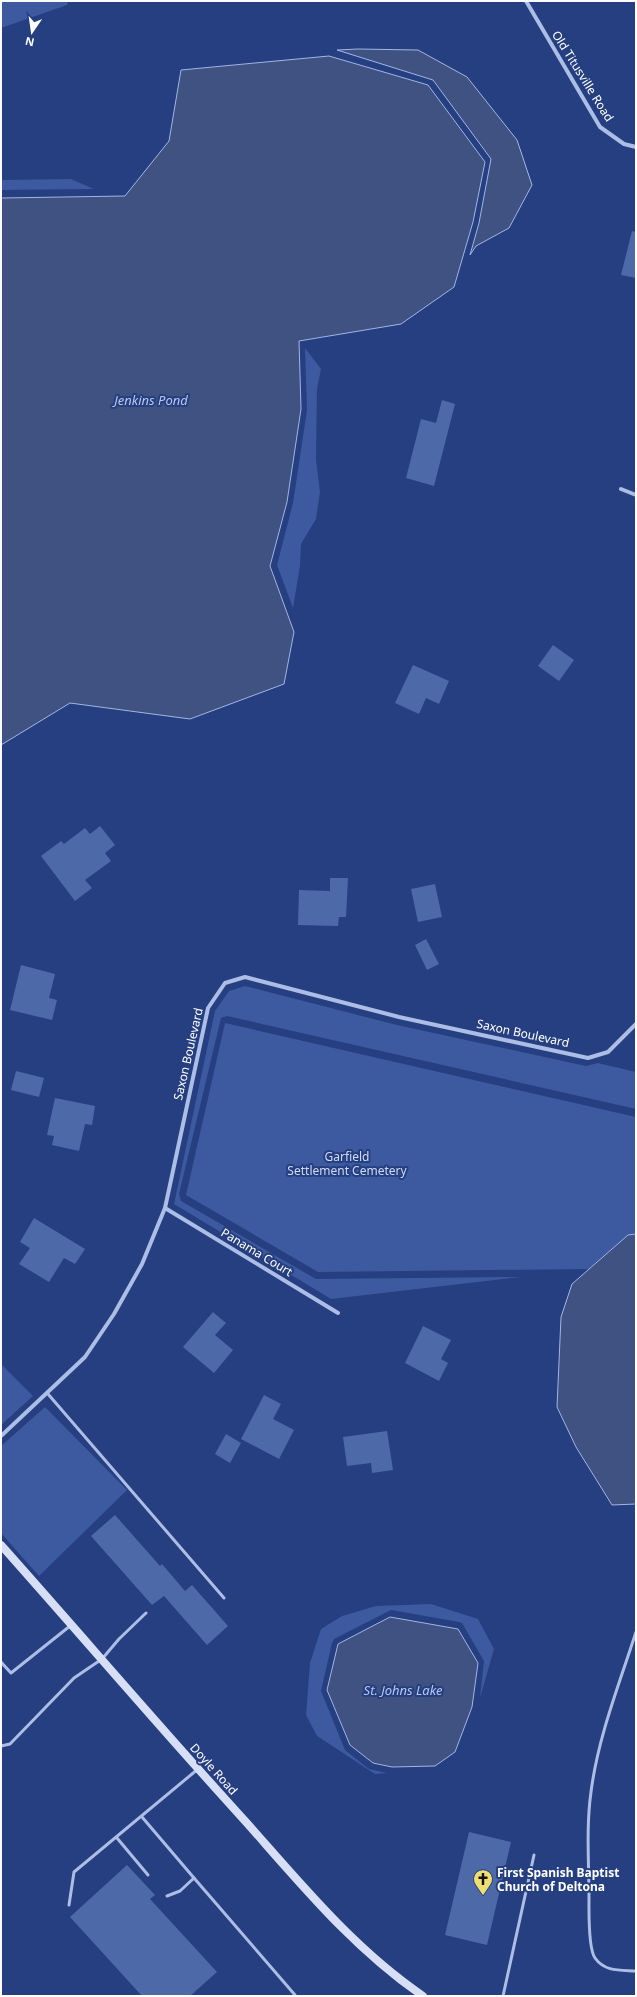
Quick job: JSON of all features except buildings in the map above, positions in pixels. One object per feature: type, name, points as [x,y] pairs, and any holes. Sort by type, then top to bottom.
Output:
[{"type":"main road","name":"Doyle Road","points":[[1,1545],[337,1924],[404,1983],[423,1996]]},
{"type":"street","name":"Old Titusville Road","points":[[526,1],[600,127],[624,144],[636,147]]},
{"type":"street","points":[[621,489],[636,495]]},
{"type":"street","name":"Saxon Boulevard","points":[[1,1436],[48,1394],[85,1357],[114,1314],[142,1264],[165,1208],[208,1008],[225,983],[245,977],[399,1016],[588,1058],[608,1052],[636,1024]]},
{"type":"street","name":"Panama Court","points":[[165,1208],[338,1313]]},
{"type":"lane","points":[[48,1394],[224,1598]]},
{"type":"lane","points":[[1,1746],[10,1744],[74,1678],[102,1659],[119,1639],[146,1613]]},
{"type":"lane","points":[[1,1662],[11,1673],[72,1625]]},
{"type":"lane","points":[[636,1632],[616,1689],[595,1766],[590,1793],[588,1842],[588,1924],[594,1957],[602,1966],[610,1970],[636,1971]]},
{"type":"lane","points":[[69,1905],[74,1872],[117,1838],[198,1769]]},
{"type":"lane","points":[[142,1817],[295,1995]]},
{"type":"lane","points":[[117,1838],[148,1875]]},
{"type":"lane","points":[[503,1996],[534,1855]]},
{"type":"lane","points":[[167,1896],[180,1891],[194,1878]]},
{"type":"green space","points":[[1,1],[68,1],[67,5],[1,28]]},
{"type":"green space","points":[[71,179],[94,189],[1,190],[1,180]]},
{"type":"green space","points":[[305,348],[321,369],[317,389],[316,459],[320,492],[316,519],[301,544],[300,566],[293,608],[277,565],[293,503],[307,410]]},
{"type":"green space","points":[[245,986],[397,1025],[586,1066],[598,1063],[636,1072],[636,1109],[227,1016],[221,1018],[179,1194],[181,1201],[316,1279],[521,1277],[331,1299],[174,1204],[215,1011],[229,991]]},
{"type":"green space","name":"Garfield Settlement Cemetery","points":[[225,1023],[636,1117],[636,1234],[628,1235],[589,1269],[318,1272],[186,1195]]},
{"type":"green space","points":[[1,1364],[33,1396],[1,1425]]},
{"type":"green space","points":[[45,1407],[127,1490],[39,1576],[1,1533],[1,1446]]},
{"type":"green space","points":[[431,1604],[478,1619],[494,1649],[480,1698],[484,1661],[462,1623],[391,1610],[334,1639],[332,1643],[321,1691],[345,1750],[369,1769],[387,1773],[375,1774],[317,1736],[306,1715],[310,1663],[321,1629],[342,1616],[376,1606]]},
{"type":"water","points":[[337,50],[418,50],[467,77],[517,140],[532,185],[509,228],[476,246],[470,255],[479,223],[491,159],[433,80]]},
{"type":"water","name":"Jenkins Pond","points":[[329,56],[428,85],[485,162],[473,222],[454,287],[401,324],[299,341],[301,409],[287,502],[270,566],[294,632],[284,684],[190,719],[70,703],[1,745],[1,198],[125,196],[169,141],[181,70]]},
{"type":"water","points":[[636,1234],[636,1504],[612,1505],[576,1447],[557,1407],[561,1317],[572,1284],[628,1235]]},
{"type":"water","name":"St. Johns Lake","points":[[390,1617],[458,1629],[478,1663],[472,1707],[455,1752],[435,1766],[392,1767],[373,1763],[350,1745],[327,1690],[338,1644]]},
{"type":"place","name":"First Spanish Baptist Church of Deltona","points":[[483,1896]]}]
